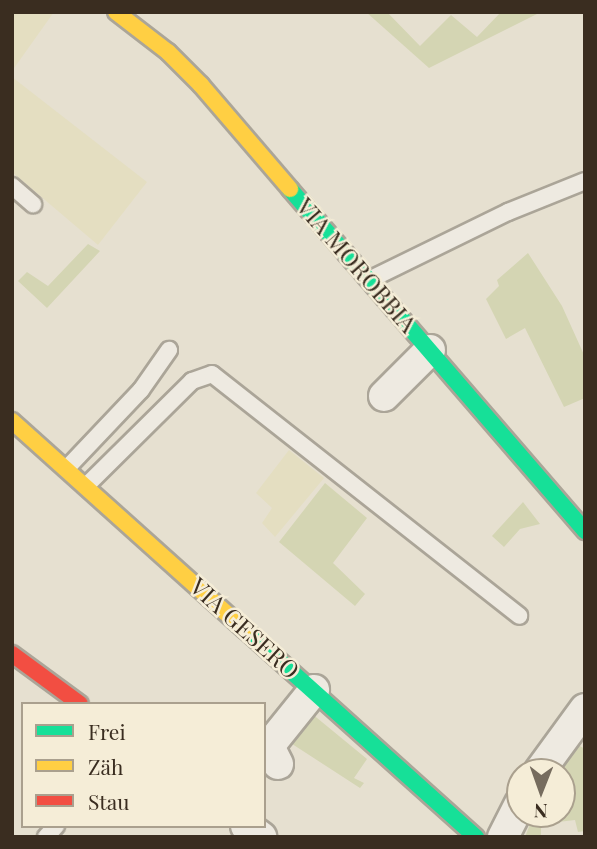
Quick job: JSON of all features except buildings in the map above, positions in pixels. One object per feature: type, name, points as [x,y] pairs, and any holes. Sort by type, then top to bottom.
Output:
[{"type":"street","name":"VIA MOROBBIA","points":[[116,12],[168,52],[201,85],[585,531]]},
{"type":"street","points":[[384,397],[430,350]]},
{"type":"street","name":"VIA GESERO","points":[[12,421],[68,467],[476,837]]},
{"type":"street","points":[[12,654],[77,702]]},
{"type":"street","points":[[278,764],[269,746],[314,690]]},
{"type":"street","points":[[549,758],[585,709]]},
{"type":"lane","points":[[369,280],[508,212],[585,181]]},
{"type":"lane","points":[[12,186],[33,204]]},
{"type":"lane","points":[[68,467],[141,390],[169,351]]},
{"type":"lane","points":[[87,485],[192,381],[212,374],[519,616]]},
{"type":"shaded area","points":[[12,12],[54,12],[12,71]]},
{"type":"shaded area","points":[[12,77],[147,182],[98,245],[12,172]]},
{"type":"shaded area","points":[[289,450],[324,478],[275,537],[262,523],[272,508],[256,493]]},
{"type":"green space","points":[[366,12],[387,12],[420,46],[451,15],[477,37],[501,12],[541,12],[429,68]]},
{"type":"green space","points":[[88,244],[100,251],[47,308],[18,281],[27,272],[48,286]]},
{"type":"green space","points":[[528,253],[562,306],[585,357],[585,398],[564,407],[525,328],[506,339],[486,299],[499,286],[497,280]]},
{"type":"green space","points":[[325,483],[367,518],[333,563],[365,594],[355,606],[279,542]]},
{"type":"green space","points":[[523,502],[540,524],[520,529],[504,547],[492,536]]},
{"type":"green space","points":[[311,713],[367,759],[354,778],[364,783],[360,788],[286,740]]},
{"type":"green space","points":[[573,742],[585,749],[585,831],[578,832],[576,824],[576,758],[564,758]]},
{"type":"green space","points":[[529,828],[541,828],[541,837],[525,837]]},
{"type":"traffic: fast","points":[[290,189],[585,531]]},
{"type":"traffic: fast","points":[[244,629],[476,837]]},
{"type":"traffic: slow","points":[[116,12],[168,52],[201,85],[290,189]]},
{"type":"traffic: slow","points":[[12,421],[244,629]]},
{"type":"traffic: jam","points":[[12,654],[77,702]]}]
